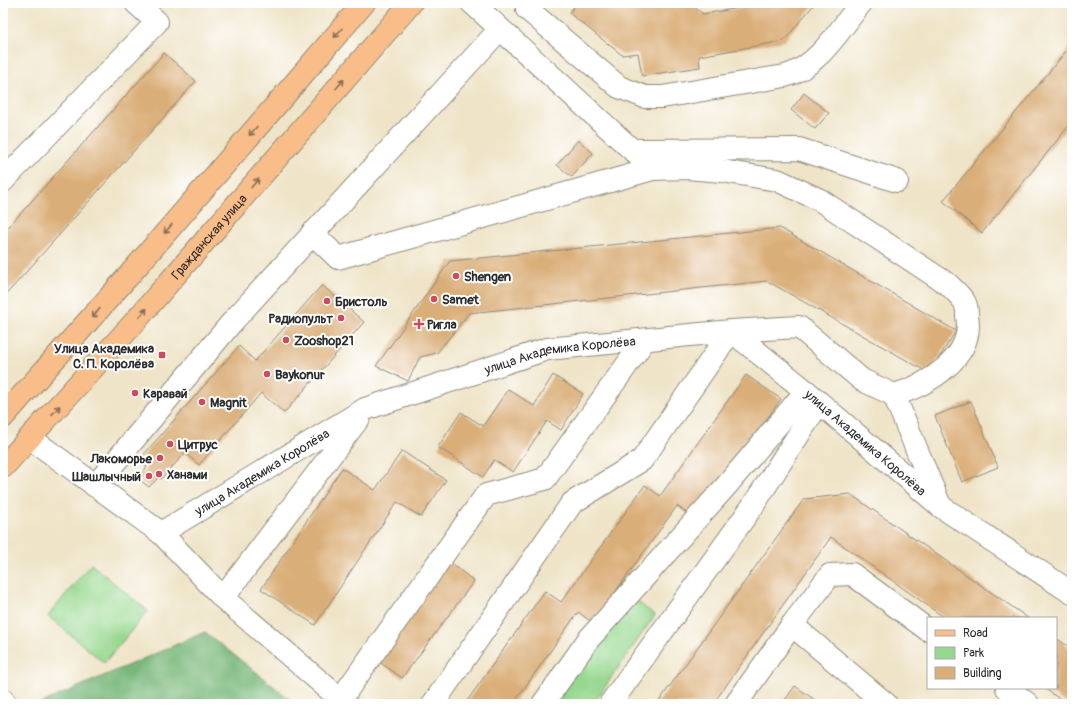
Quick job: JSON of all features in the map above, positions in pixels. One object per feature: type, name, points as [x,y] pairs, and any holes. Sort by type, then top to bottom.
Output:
[{"type":"main road","points":[[30,438],[3,416],[131,273],[364,3]]},
{"type":"main road","name":"Гражданская улица","points":[[3,467],[138,319],[411,3]]},
{"type":"street","points":[[3,181],[157,22],[136,3]]},
{"type":"street","points":[[472,3],[653,169]]},
{"type":"street","points":[[95,486],[233,321],[312,233],[503,31],[529,6],[619,87],[645,97],[662,97],[785,76],[800,72],[813,63],[861,3]]},
{"type":"street","points":[[633,150],[799,150],[897,181]]},
{"type":"street","points":[[312,233],[338,258],[653,169],[688,168],[722,171],[777,180],[820,200],[949,285],[965,303],[968,322],[965,344],[950,365],[913,389],[894,395]]},
{"type":"street","points":[[433,704],[572,503],[642,460],[731,332],[799,327],[862,380],[894,395],[940,506]]},
{"type":"street","name":"улица Академика Королёва","points":[[161,533],[365,409],[547,349],[731,332],[812,397],[940,506],[1072,593]]},
{"type":"street","points":[[30,438],[161,533],[223,598],[343,702],[486,495],[545,479],[644,341]]},
{"type":"street","points":[[543,704],[588,640],[727,485],[812,397]]},
{"type":"street","points":[[610,704],[752,507],[812,397]]},
{"type":"street","points":[[223,598],[365,409]]},
{"type":"street","points":[[736,704],[792,625],[830,575],[852,574],[927,629]]},
{"type":"street","points":[[792,625],[886,704]]},
{"type":"street","points":[[1008,689],[1028,704]]},
{"type":"street","points":[[3,700],[6,704]]},
{"type":"green space","points":[[91,564],[148,611],[104,663],[48,616]]},
{"type":"green space","points":[[634,599],[655,615],[593,704],[555,704],[597,641]]},
{"type":"green space","points":[[205,632],[296,704],[39,704]]},
{"type":"building","points":[[577,3],[689,3],[703,14],[769,3],[815,3],[784,41],[699,56],[700,67],[642,76],[638,53],[622,55],[569,13]]},
{"type":"building","points":[[1072,44],[1072,122],[982,233],[943,201]]},
{"type":"building","points":[[164,53],[196,81],[3,298],[3,233]]},
{"type":"building","points":[[804,93],[829,113],[815,129],[791,110]]},
{"type":"building","points":[[578,140],[593,153],[572,177],[557,165]]},
{"type":"building","points":[[780,228],[956,331],[929,373],[767,281],[469,313],[437,353],[420,357],[408,381],[376,366],[450,261]]},
{"type":"building","name":"Baykonur","points":[[322,285],[364,322],[284,413],[261,393],[199,465],[185,453],[161,479],[159,477],[149,487],[137,478],[147,467],[139,460],[239,346],[255,361]]},
{"type":"building","points":[[553,375],[583,394],[561,430],[547,421],[513,472],[494,460],[483,477],[438,447],[461,412],[483,426],[508,389],[534,406]]},
{"type":"building","points":[[746,375],[781,399],[695,519],[677,506],[593,623],[578,612],[513,704],[465,704],[545,591],[561,602],[645,485],[660,496]]},
{"type":"building","points":[[971,401],[998,467],[962,482],[935,416]]},
{"type":"building","points":[[402,451],[446,480],[421,517],[397,502],[315,625],[261,589],[342,468],[375,490]]},
{"type":"building","points":[[850,494],[1027,617],[944,617],[831,537],[713,704],[657,704],[804,499]]},
{"type":"building","points":[[448,561],[474,581],[402,678],[375,659]]},
{"type":"building","points":[[1057,639],[1072,649],[1072,704],[1067,704],[1045,689],[1057,689]]},
{"type":"building","points":[[795,686],[821,704],[782,704]]},
{"type":"place","name":"Shengen","points":[[456,276]]},
{"type":"place","name":"Samet","points":[[434,299]]},
{"type":"place","name":"Бристоль","points":[[327,301]]},
{"type":"place","name":"Радиопульт","points":[[341,318]]},
{"type":"place","name":"Ригла","points":[[419,324]]},
{"type":"place","name":"Zooshop21","points":[[286,340]]},
{"type":"place","name":"Улица Академика С. П. Королёва","points":[[162,355]]},
{"type":"place","name":"Baykonur","points":[[267,374]]},
{"type":"place","name":"Каравай","points":[[135,393]]},
{"type":"place","name":"Magnit","points":[[202,402]]},
{"type":"place","name":"Цитрус","points":[[170,444]]},
{"type":"place","name":"Лакоморье","points":[[160,458]]},
{"type":"place","name":"Ханами","points":[[159,474]]},
{"type":"place","name":"Шашлычный","points":[[149,476]]}]
